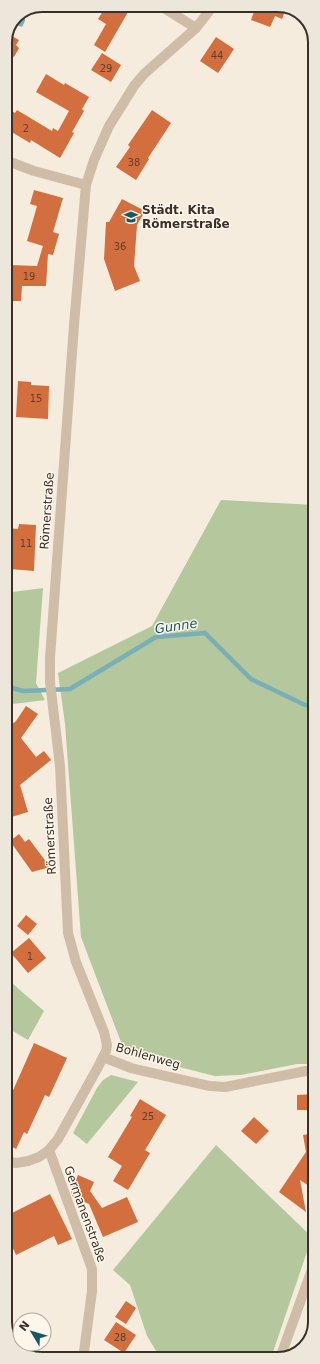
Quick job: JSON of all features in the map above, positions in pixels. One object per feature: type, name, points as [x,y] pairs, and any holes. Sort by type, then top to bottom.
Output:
[{"type":"street","points":[[170,12],[196,28]]},
{"type":"street","name":"Römerstraße","points":[[103,1057],[106,1045],[104,1032],[76,962],[68,933],[60,766],[50,682],[50,658],[74,325],[86,185],[94,160],[109,126],[125,98],[144,74],[196,28],[209,12]]},
{"type":"street","points":[[12,163],[34,171],[86,185]]},
{"type":"street","name":"Bohlenweg","points":[[12,1162],[28,1161],[39,1157],[49,1150],[58,1139],[103,1057],[131,1068],[210,1086],[225,1087],[308,1071]]},
{"type":"street","name":"Germanenstraße","points":[[49,1150],[92,1269],[92,1291],[84,1352]]},
{"type":"street","points":[[283,1351],[308,1295]]},
{"type":"green space","points":[[221,500],[308,505],[308,1064],[297,1064],[241,1075],[215,1076],[135,1056],[124,1050],[81,937],[65,724],[58,673],[152,626]]},
{"type":"green space","points":[[43,588],[36,683],[45,700],[12,704],[12,592]]},
{"type":"green space","points":[[12,983],[44,1011],[28,1040],[12,1031]]},
{"type":"green space","points":[[111,1075],[138,1082],[87,1144],[73,1133],[97,1088],[103,1080]]},
{"type":"green space","points":[[216,1145],[308,1233],[308,1249],[273,1352],[157,1352],[147,1336],[130,1285],[113,1270]]},
{"type":"water","points":[[25,17],[25,21],[22,27],[17,25]]},
{"type":"building","points":[[102,12],[128,12],[105,52],[94,45],[106,24],[98,19]]},
{"type":"building","points":[[254,12],[284,13],[282,19],[275,16],[270,27],[251,20]]},
{"type":"building","points":[[13,37],[19,40],[16,45],[19,48],[14,57],[12,56]]},
{"type":"building","points":[[216,37],[234,49],[218,73],[200,61]]},
{"type":"building","points":[[102,53],[121,65],[111,82],[91,70]]},
{"type":"building","points":[[46,74],[64,85],[65,83],[89,97],[82,109],[84,111],[72,132],[74,133],[60,158],[31,140],[30,143],[12,132],[12,111],[15,113],[17,110],[52,131],[53,128],[58,131],[69,111],[36,92]]},
{"type":"building","points":[[152,110],[171,123],[148,158],[149,159],[136,180],[116,167],[130,147],[128,145]]},
{"type":"building","points":[[34,190],[63,198],[53,232],[59,234],[53,255],[48,254],[46,286],[22,286],[21,301],[12,301],[12,265],[37,266],[43,246],[27,241],[37,206],[30,204]]},
{"type":"building","points":[[122,199],[145,211],[137,225],[134,266],[140,281],[115,291],[104,259],[106,222],[109,222]]},
{"type":"building","points":[[18,381],[31,382],[31,385],[49,386],[48,419],[16,417]]},
{"type":"building","points":[[19,524],[36,525],[34,571],[12,569],[12,528],[18,529]]},
{"type":"building","points":[[26,706],[38,714],[21,738],[36,757],[44,751],[51,760],[20,785],[28,812],[12,817],[12,724]]},
{"type":"building","points":[[19,834],[25,842],[29,839],[50,867],[32,872],[12,844],[12,839]]},
{"type":"building","points":[[26,915],[37,924],[28,935],[17,926]]},
{"type":"building","points":[[29,938],[46,958],[28,973],[12,954],[12,952]]},
{"type":"building","points":[[34,1043],[67,1058],[49,1097],[45,1095],[27,1134],[24,1132],[16,1149],[12,1147],[12,1093]]},
{"type":"building","points":[[308,1094],[308,1110],[297,1110],[297,1095]]},
{"type":"building","points":[[140,1099],[166,1115],[145,1150],[150,1153],[128,1190],[113,1181],[122,1166],[108,1157],[132,1117],[130,1116]]},
{"type":"building","points":[[254,1117],[269,1131],[256,1144],[241,1131]]},
{"type":"building","points":[[308,1134],[308,1185],[300,1180],[306,1212],[279,1192],[306,1152],[303,1135]]},
{"type":"building","points":[[78,1175],[94,1182],[90,1191],[102,1208],[127,1197],[138,1222],[103,1237],[89,1204],[73,1197],[71,1192]]},
{"type":"building","points":[[50,1194],[72,1239],[58,1245],[54,1236],[16,1255],[12,1246],[12,1213]]},
{"type":"building","points":[[126,1301],[136,1308],[126,1324],[115,1317]]},
{"type":"building","points":[[116,1322],[136,1335],[125,1352],[104,1340]]},
{"type":"waterway","name":"Gunne","points":[[12,688],[23,691],[70,689],[156,637],[205,633],[251,679],[308,705]]},
{"type":"place","name":"Städt. Kita Römerstraße","points":[[131,217]]}]
